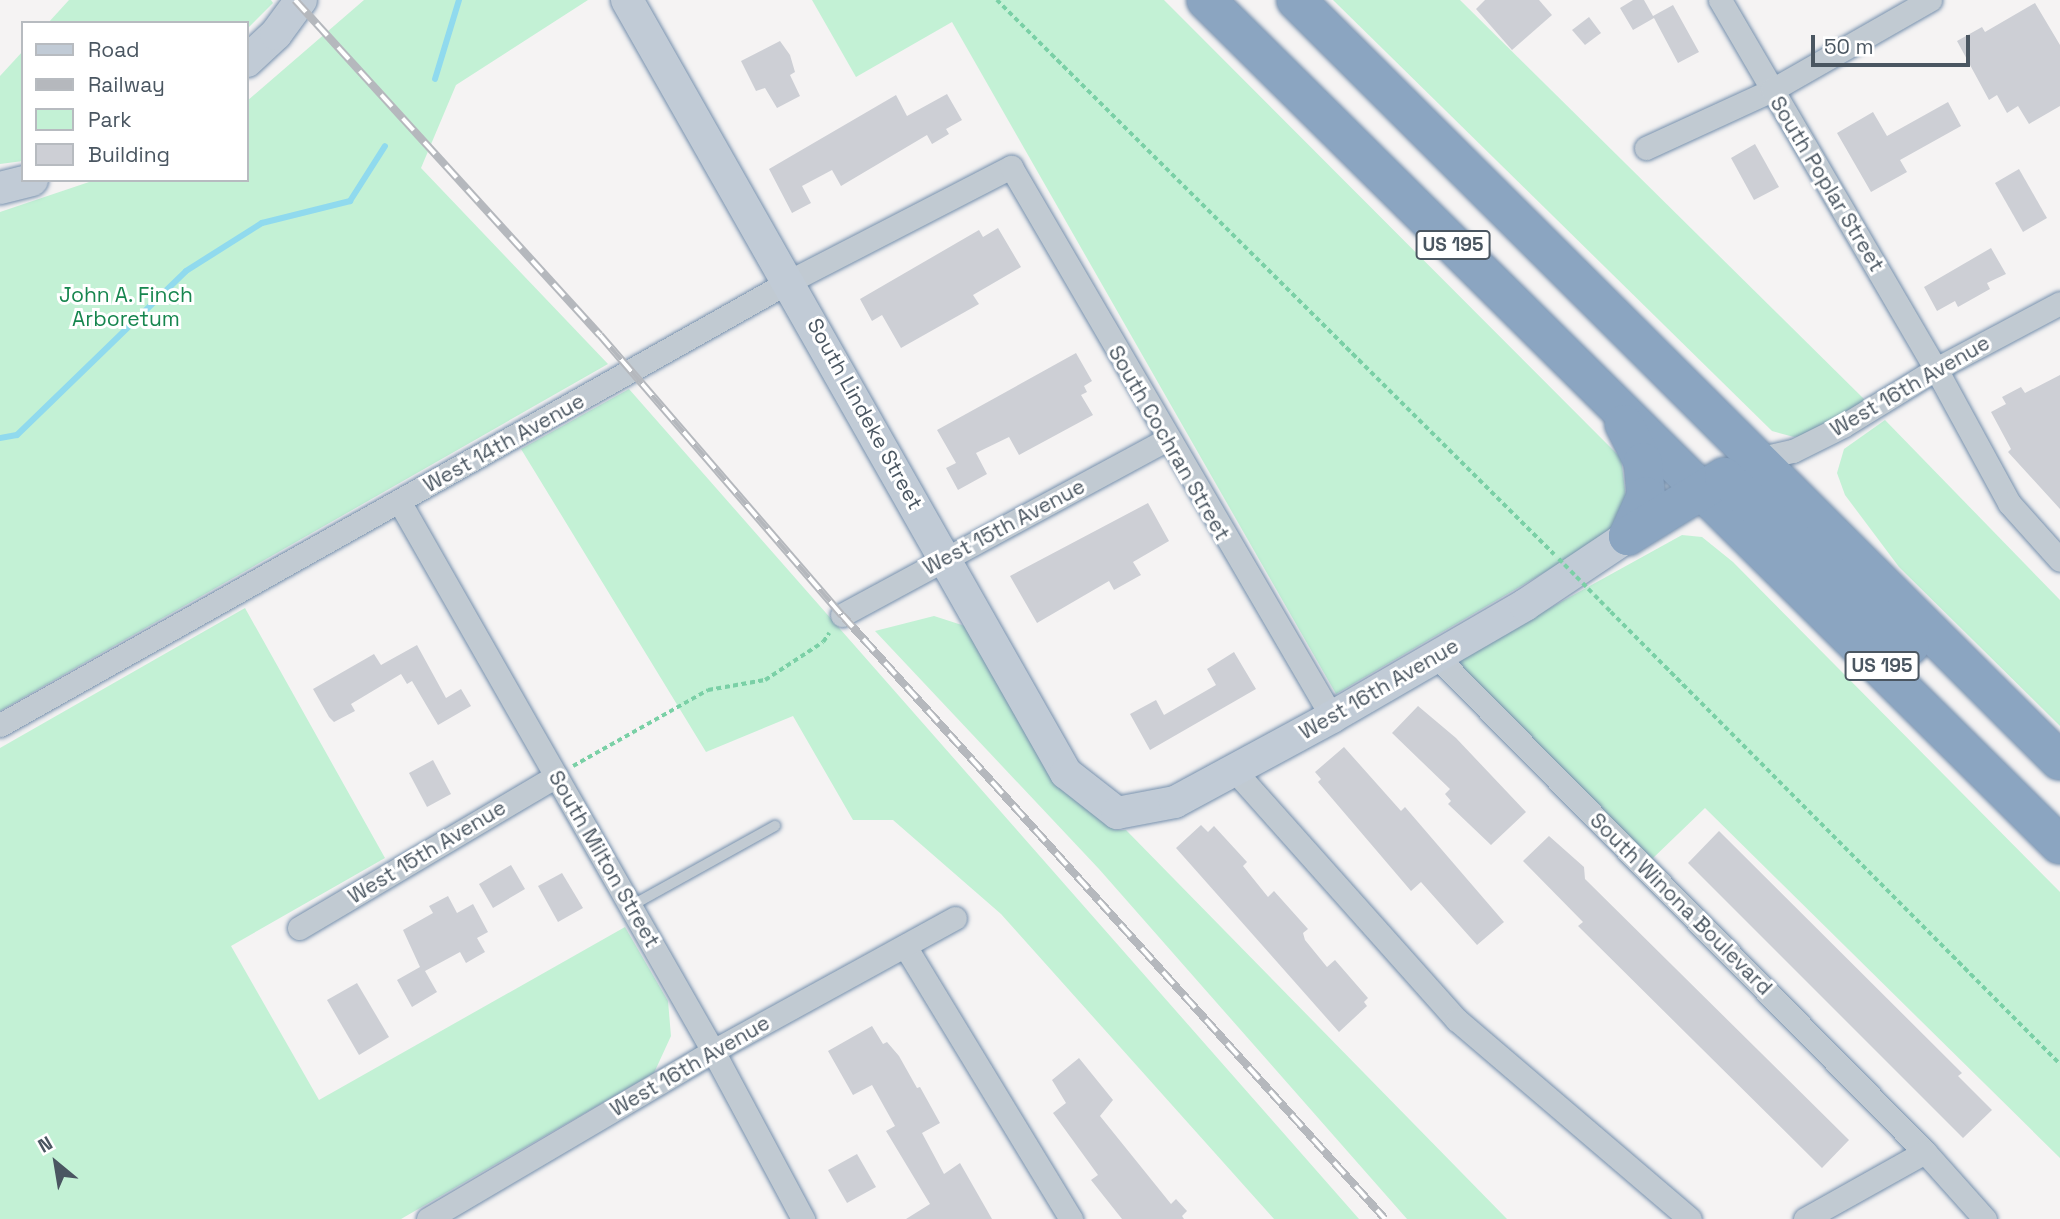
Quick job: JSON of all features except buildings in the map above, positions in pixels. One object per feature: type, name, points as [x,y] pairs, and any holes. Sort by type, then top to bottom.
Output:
[{"type":"highway","name":"US 195","points":[[1206,0],[1610,401],[1712,484],[1931,715],[2060,845]]},
{"type":"highway","name":"US 195","points":[[1296,0],[2060,761]]},
{"type":"highway","points":[[1610,401],[1643,462],[1646,496],[1628,536]]},
{"type":"highway","points":[[1628,536],[1757,459]]},
{"type":"highway","points":[[1712,484],[1911,647],[1977,679]]},
{"type":"highway","points":[[1628,536],[1684,513],[1698,515],[1875,688],[1931,715]]},
{"type":"street","points":[[248,60],[301,0]]},
{"type":"street","name":"South Lindeke Street","points":[[627,0],[790,281],[1066,773],[1117,814]]},
{"type":"street","name":"South Poplar Street","points":[[1720,0],[1936,369],[2009,503],[2060,560]]},
{"type":"street","points":[[1646,148],[1772,90],[1930,0]]},
{"type":"street","name":"West 14th Avenue","points":[[0,725],[790,281],[1011,167]]},
{"type":"street","name":"South Cochran Street","points":[[1011,167],[1166,440],[1332,718]]},
{"type":"street","points":[[0,188],[24,182]]},
{"type":"street","name":"West 16th Avenue","points":[[1757,459],[1806,445],[1936,369],[2060,303]]},
{"type":"street","name":"West 15th Avenue","points":[[842,615],[1166,440]]},
{"type":"street","name":"South Milton Street","points":[[399,501],[713,1051],[803,1219]]},
{"type":"street","name":"West 16th Avenue","points":[[1117,814],[1175,802],[1332,718],[1525,605],[1628,536]]},
{"type":"street","name":"South Winona Boulevard","points":[[1437,657],[1925,1152],[1985,1219]]},
{"type":"street","points":[[1234,770],[1457,1020],[1690,1219]]},
{"type":"street","name":"West 15th Avenue","points":[[299,928],[556,776]]},
{"type":"street","name":"West 16th Avenue","points":[[428,1219],[713,1051],[955,918]]},
{"type":"street","points":[[905,946],[1070,1219]]},
{"type":"street","points":[[1805,1219],[1925,1152]]},
{"type":"lane","points":[[631,906],[775,826]]},
{"type":"path","points":[[998,0],[1559,559],[2060,1064]]},
{"type":"path","points":[[556,776],[708,690],[765,680],[823,642],[842,615]]},
{"type":"green space","points":[[69,0],[271,0],[273,3],[248,28],[248,21],[50,21]]},
{"type":"green space","name":"John A. Finch Arboretum","points":[[364,0],[588,0],[456,85],[421,168],[608,364],[0,711],[0,212],[89,182],[248,182],[248,100]]},
{"type":"green space","points":[[812,0],[1164,0],[1621,458],[1627,506],[1612,533],[1336,694],[952,22],[856,77]]},
{"type":"green space","points":[[1333,0],[1460,0],[1865,400],[1818,433],[1794,437],[1772,431]]},
{"type":"green space","points":[[21,53],[21,161],[0,164],[0,76]]},
{"type":"green space","points":[[629,389],[1359,1219],[1274,1219],[1001,914],[893,820],[853,820],[793,716],[706,752],[521,449]]},
{"type":"green space","points":[[1885,420],[2060,600],[2060,726],[1899,567],[1845,495],[1837,473],[1844,449]]},
{"type":"green space","points":[[1682,535],[1702,537],[1733,562],[2060,892],[2060,1158],[1705,808],[1651,860],[1452,662]]},
{"type":"green space","points":[[245,608],[385,858],[231,946],[319,1100],[625,927],[668,1001],[671,1036],[654,1073],[401,1219],[0,1219],[0,748]]},
{"type":"green space","points":[[934,616],[965,626],[1044,766],[1115,830],[1126,830],[1507,1219],[1407,1219],[1099,869],[875,631]]},
{"type":"waterway","points":[[435,79],[459,0]]},
{"type":"waterway","points":[[0,438],[17,435],[186,271],[262,223],[350,201],[385,146]]},
{"type":"railway","points":[[295,0],[600,335],[842,615],[1385,1219]]}]
